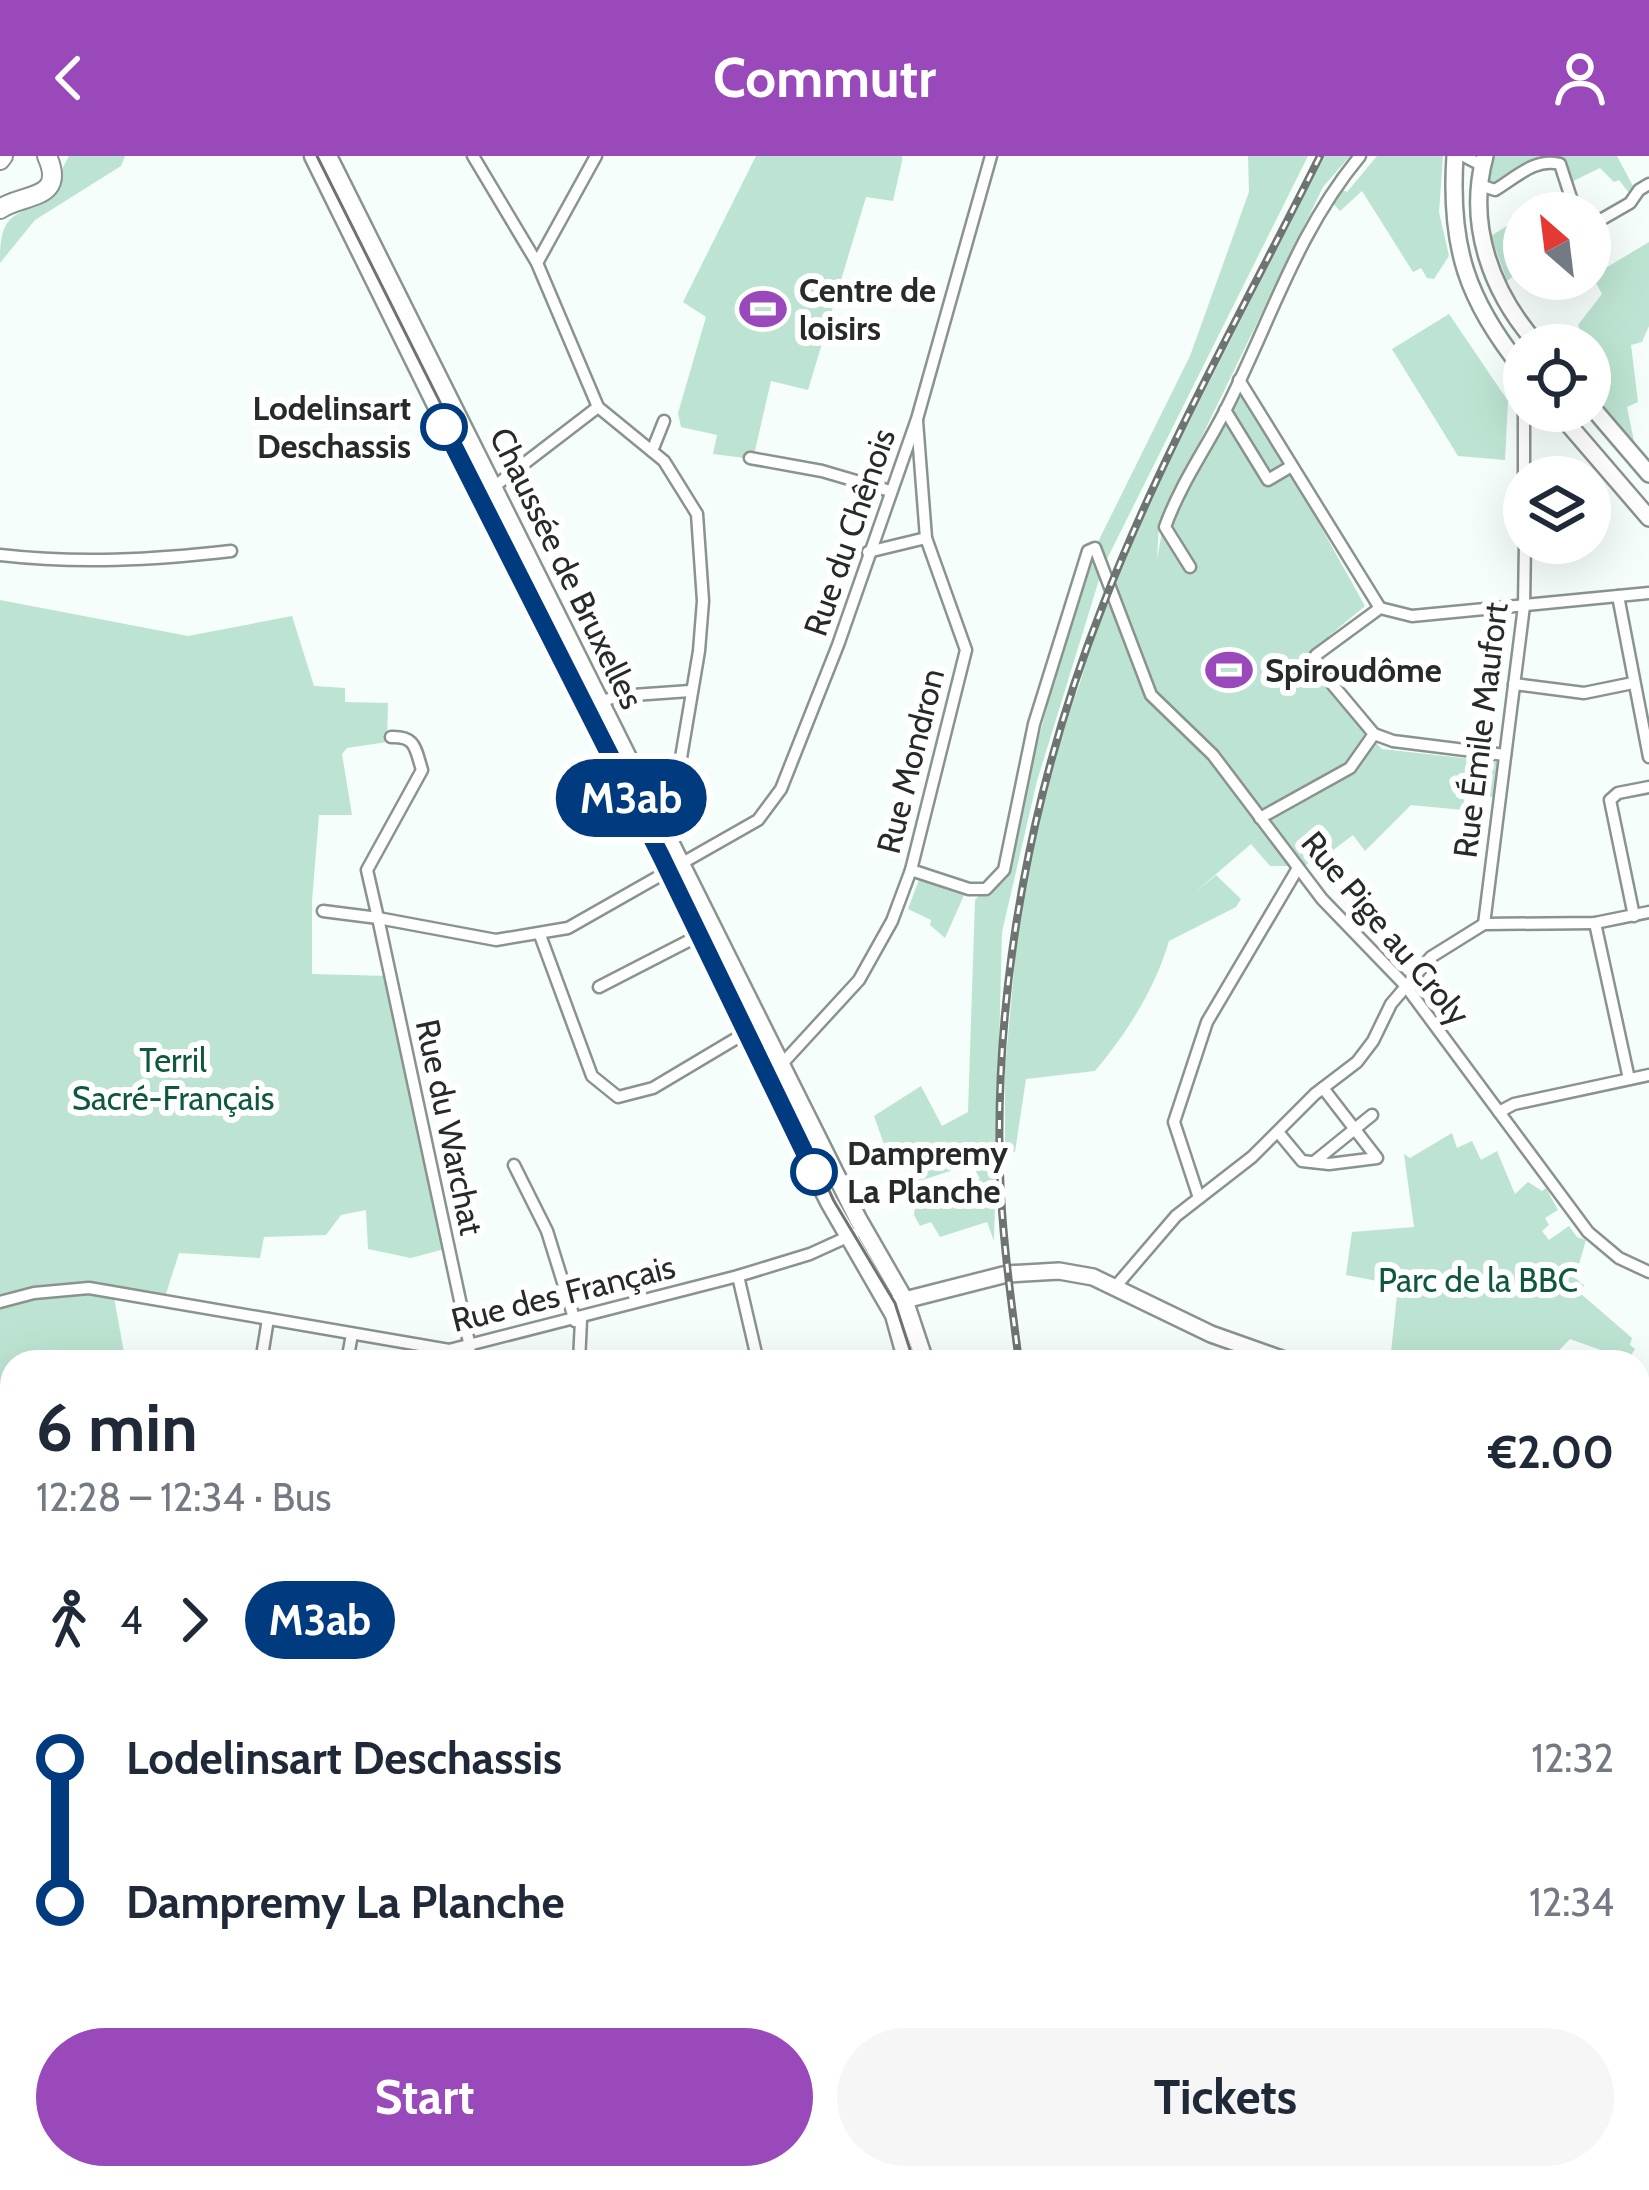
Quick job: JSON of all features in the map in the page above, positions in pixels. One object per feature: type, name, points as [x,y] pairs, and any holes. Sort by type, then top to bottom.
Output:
[{"type":"highway","points":[[0,184],[8,203],[43,193],[50,183],[52,158]]},
{"type":"main road","name":"Chaussée de Bruxelles","points":[[313,156],[674,869],[784,1064],[855,1233]]},
{"type":"main road","name":"Chaussée de Bruxelles","points":[[328,156],[486,492],[599,702],[653,826]]},
{"type":"main road","name":"Chaussée de Bruxelles","points":[[707,932],[766,1072],[896,1303],[916,1328],[922,1350]]},
{"type":"main road","name":"Chaussée de Bruxelles","points":[[896,1303],[905,1350]]},
{"type":"street","points":[[473,156],[537,263],[598,407],[674,473],[697,514],[703,601],[695,677],[672,811],[653,826]]},
{"type":"street","points":[[537,263],[596,156]]},
{"type":"street","name":"Rue du Chênois","points":[[674,869],[758,820],[781,789],[838,645],[917,419],[991,156]]},
{"type":"street","points":[[1190,567],[1165,527],[1178,491],[1225,410],[1320,208],[1360,156]]},
{"type":"street","points":[[1503,346],[1462,267],[1454,213],[1459,156],[1484,161],[1482,236],[1489,266],[1522,324]]},
{"type":"street","points":[[1480,184],[1495,190],[1538,163],[1550,161],[1559,164],[1570,192]]},
{"type":"street","points":[[1611,214],[1649,184]]},
{"type":"street","points":[[1239,380],[1380,608],[1412,616],[1649,593]]},
{"type":"street","points":[[486,492],[598,407]]},
{"type":"street","points":[[1225,410],[1268,480],[1290,466]]},
{"type":"street","name":"Rue Mondron","points":[[766,1072],[784,1064],[859,980],[892,920],[911,870],[966,650],[926,538],[917,419]]},
{"type":"street","points":[[652,451],[664,421]]},
{"type":"street","points":[[1611,430],[1649,474]]},
{"type":"street","points":[[1576,432],[1649,518]]},
{"type":"street","points":[[750,458],[822,471],[890,491]]},
{"type":"street","points":[[868,552],[926,538]]},
{"type":"street","name":"Rue Pige au Croly","points":[[911,870],[969,889],[986,889],[1004,870],[1034,724],[1075,588],[1088,551],[1095,548],[1151,695],[1214,754],[1322,899],[1405,985],[1588,1232],[1619,1258],[1649,1272]]},
{"type":"street","points":[[0,555],[56,561],[142,561],[231,551]]},
{"type":"street","name":"Rue Émile Maufort","points":[[1484,924],[1524,606],[1525,564]]},
{"type":"street","points":[[1618,596],[1649,757]]},
{"type":"street","points":[[1380,608],[1325,647],[1315,660],[1358,719],[1374,734],[1393,741],[1505,755]]},
{"type":"street","points":[[1514,684],[1584,693],[1633,683]]},
{"type":"street","points":[[599,702],[690,691]]},
{"type":"street","points":[[1260,818],[1350,768],[1374,734]]},
{"type":"street","name":"Rue du Warchat","points":[[391,737],[407,736],[413,741],[422,770],[367,870],[470,1347]]},
{"type":"street","points":[[1634,916],[1610,800],[1618,793],[1649,787]]},
{"type":"street","points":[[1199,1198],[1174,1122],[1208,1022],[1298,868]]},
{"type":"street","points":[[323,911],[496,940],[540,935],[568,928],[674,869]]},
{"type":"street","points":[[1116,1286],[1176,1216],[1367,1051],[1405,985],[1432,957],[1484,924],[1595,923],[1649,912]]},
{"type":"street","points":[[1595,923],[1629,1079]]},
{"type":"street","points":[[599,987],[707,932]]},
{"type":"street","points":[[540,935],[592,1076],[618,1097],[636,1095],[747,1032]]},
{"type":"street","points":[[1499,1112],[1514,1104],[1649,1075]]},
{"type":"street","points":[[1323,1088],[1377,1159]]},
{"type":"street","points":[[1314,1162],[1372,1115]]},
{"type":"street","points":[[1278,1132],[1302,1161],[1329,1164],[1395,1155]]},
{"type":"street","points":[[514,1165],[548,1232],[578,1320],[579,1350]]},
{"type":"street","name":"Rue des Français","points":[[0,1302],[34,1293],[89,1288],[449,1350],[738,1276],[810,1254],[855,1233]]},
{"type":"street","points":[[896,1303],[1021,1272],[1059,1270],[1116,1286],[1211,1334],[1256,1350]]},
{"type":"street","points":[[738,1276],[755,1350]]},
{"type":"street","points":[[916,1328],[935,1294]]},
{"type":"street","points":[[263,1350],[268,1319]]},
{"type":"street","points":[[349,1350],[352,1334]]},
{"type":"green space","points":[[69,156],[125,156],[121,166],[35,220],[0,263],[9,221],[61,187],[61,171]]},
{"type":"green space","name":"Centre de loisirs","points":[[756,156],[902,156],[902,161],[893,201],[866,197],[808,390],[771,381],[753,459],[713,454],[717,435],[681,427],[678,413],[706,317],[683,302]]},
{"type":"green space","points":[[1248,156],[1308,156],[1103,567],[1037,781],[1002,932],[994,1241],[987,1222],[940,1237],[931,1222],[920,1226],[915,1203],[980,1179],[972,1164],[916,1182],[908,1166],[893,1170],[874,1116],[921,1086],[942,1126],[968,1112],[975,900],[1004,870],[1088,551],[1095,548],[1190,356],[1249,192]]},
{"type":"green space","name":"Spiroudôme","points":[[1324,156],[1350,156],[1323,187],[1159,525],[1157,559],[1163,526],[1239,380],[1365,606],[1311,658],[1382,749],[1498,762],[1494,797],[1465,794],[1463,810],[1411,805],[1365,851],[1353,835],[1305,866],[1270,866],[1251,844],[1194,893],[1216,875],[1241,899],[1236,907],[1169,941],[1139,1010],[1095,1071],[1026,1079],[1015,1152],[1005,1149],[1005,1068],[1018,928],[1039,793],[1080,683],[1103,603],[1115,608],[1127,635],[1125,610],[1108,592]]},
{"type":"green space","points":[[1377,156],[1443,156],[1439,212],[1449,256],[1434,279],[1427,278],[1421,268],[1413,272],[1362,191],[1340,211],[1331,201],[1340,188],[1347,192]]},
{"type":"green space","points":[[1492,156],[1617,156],[1634,188],[1629,193],[1600,168],[1567,184],[1559,164],[1543,162],[1500,187],[1485,182]]},
{"type":"green space","points":[[1503,228],[1503,270],[1491,236]]},
{"type":"green space","points":[[1649,242],[1649,326],[1642,342],[1631,345],[1638,402],[1627,407],[1635,446],[1611,419],[1611,324],[1579,324],[1597,300],[1611,300],[1611,265]]},
{"type":"green space","points":[[1449,314],[1503,394],[1503,460],[1458,456],[1392,349]]},
{"type":"green space","name":"Terril Sacré-Français","points":[[0,600],[188,636],[292,616],[314,686],[345,688],[345,702],[388,703],[387,742],[347,748],[342,754],[352,815],[319,815],[312,974],[390,976],[448,1248],[411,1258],[368,1249],[366,1210],[341,1215],[326,1235],[264,1237],[260,1258],[179,1253],[165,1297],[113,1292],[124,1350],[0,1350]]},
{"type":"green space","points":[[920,877],[965,893],[945,938],[930,925],[931,920],[908,909]]},
{"type":"green space","name":"Parc de la BBC","points":[[1452,1133],[1457,1148],[1472,1141],[1481,1160],[1497,1151],[1515,1194],[1528,1182],[1542,1191],[1546,1188],[1558,1210],[1545,1218],[1549,1225],[1542,1231],[1549,1240],[1569,1226],[1586,1240],[1575,1278],[1584,1285],[1580,1293],[1632,1338],[1634,1350],[1601,1350],[1570,1339],[1559,1350],[1391,1350],[1398,1285],[1346,1275],[1352,1232],[1414,1227],[1404,1154],[1410,1158]]},
{"type":"tram line","points":[[317,156],[779,1081],[834,1201],[895,1303],[910,1350]]},
{"type":"railway","points":[[1018,1350],[1003,1220],[1000,1101],[1011,956],[1038,812],[1078,672],[1127,548],[1179,434],[1320,156]]},
{"type":"bus line","name":"M3ab","points":[[444,427],[814,1172]]},
{"type":"place","name":"Centre de loisirs","points":[[763,309]]},
{"type":"place","name":"Lodelinsart Deschassis","points":[[444,427]]},
{"type":"place","name":"Spiroudôme","points":[[1229,670]]},
{"type":"place","name":"Dampremy La Planche","points":[[814,1172]]}]
